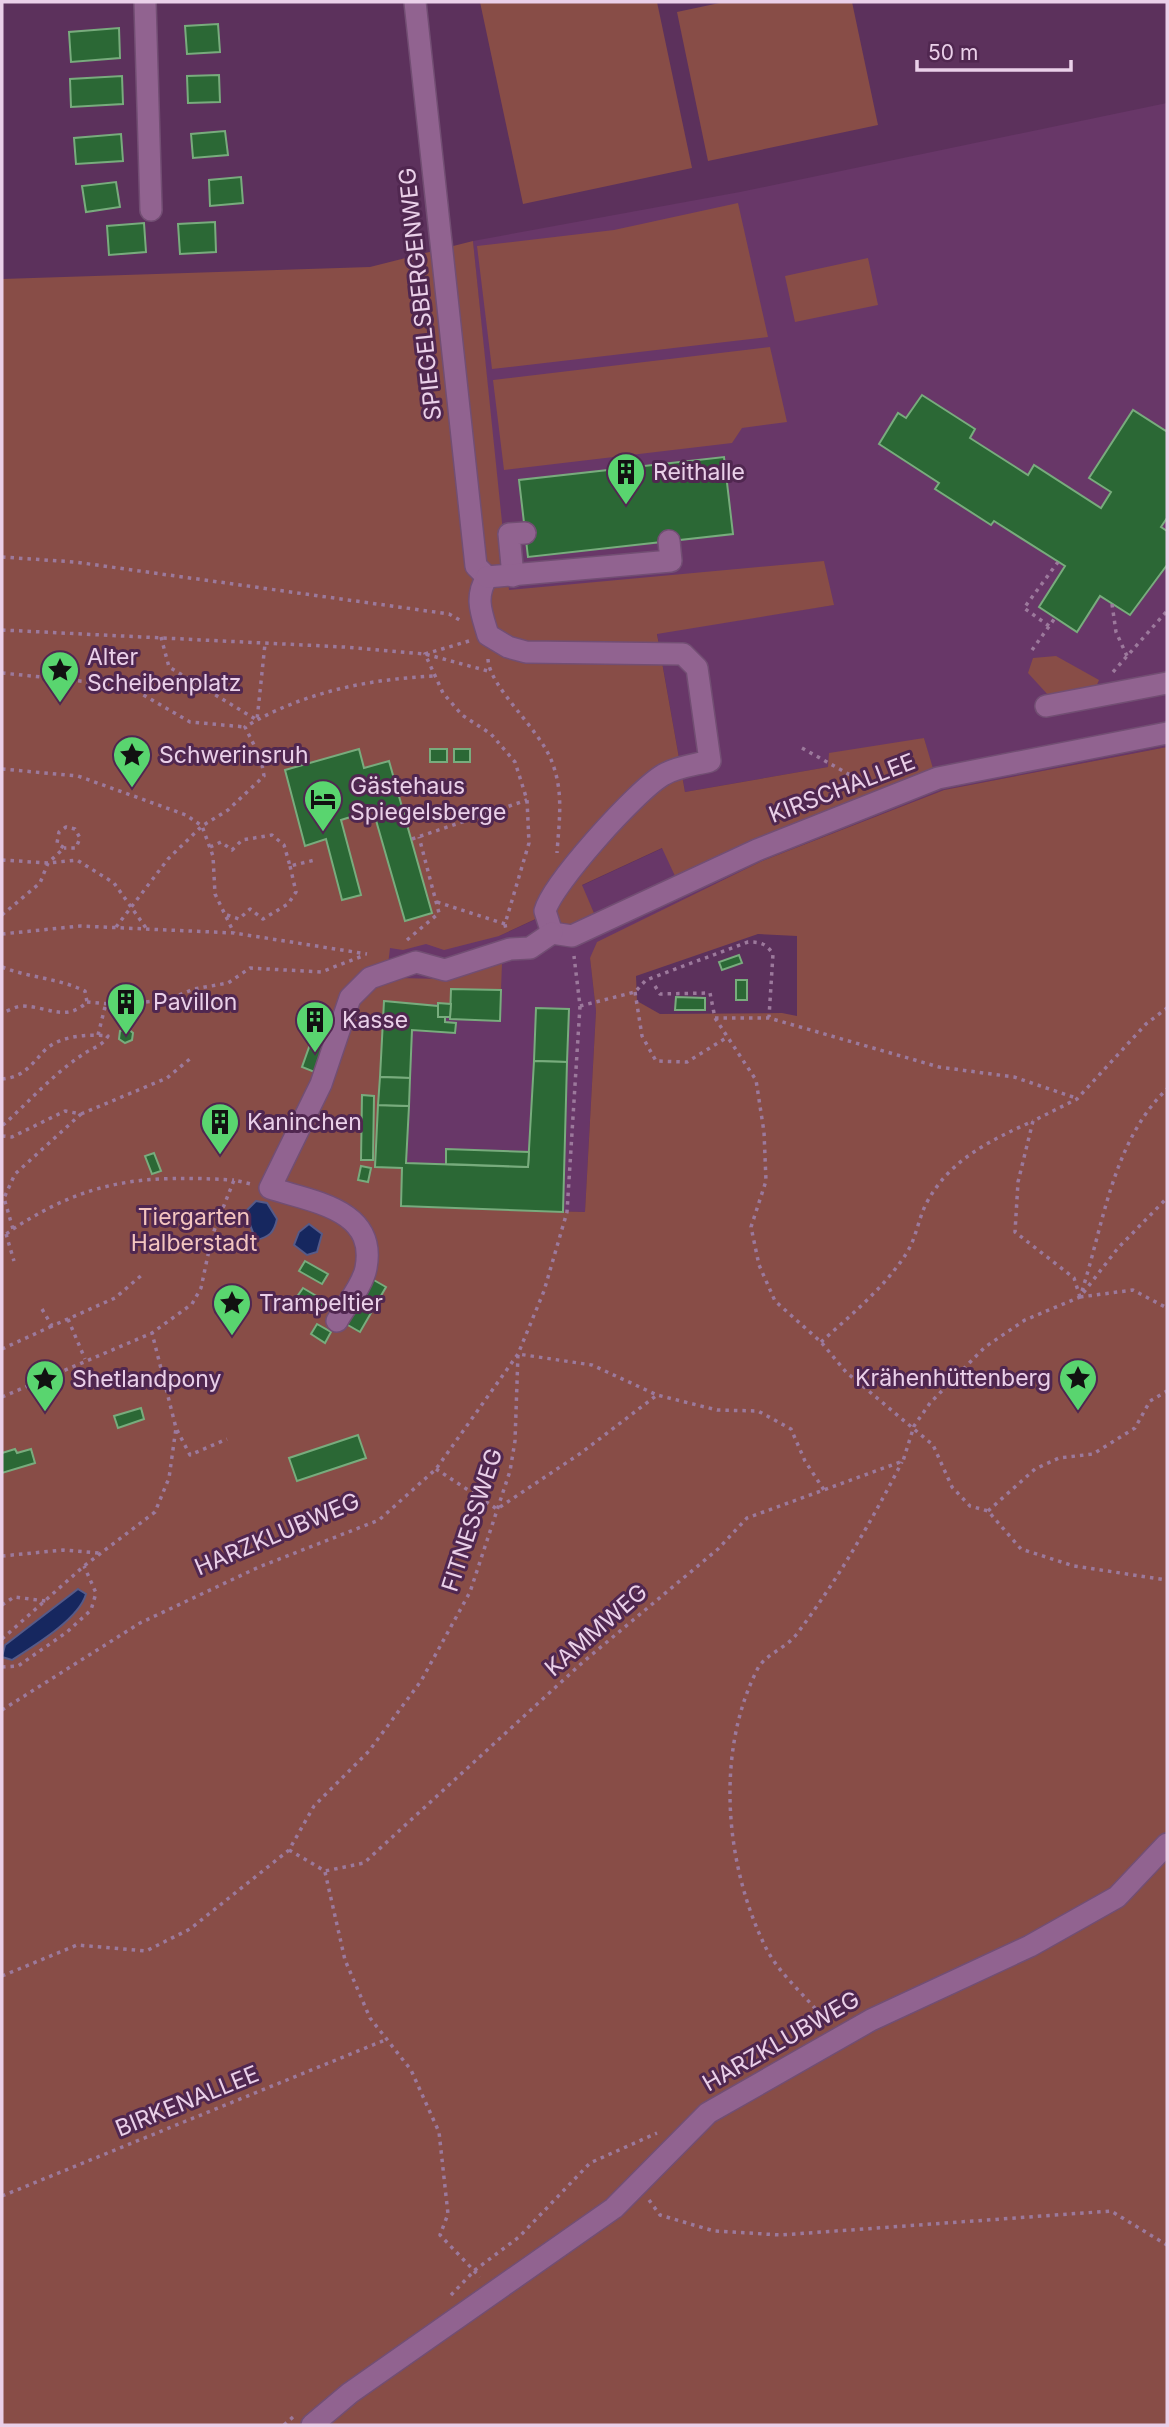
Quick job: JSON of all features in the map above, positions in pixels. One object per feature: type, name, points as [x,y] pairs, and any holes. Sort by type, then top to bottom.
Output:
[{"type":"street","points":[[145,2],[151,211]]},
{"type":"street","name":"SPIEGELSBERGENWEG","points":[[415,2],[476,566],[487,578]]},
{"type":"street","points":[[513,576],[509,534],[525,533]]},
{"type":"street","points":[[562,934],[545,911],[554,890],[644,789],[665,774],[710,761],[697,668],[683,654],[526,652],[508,647],[488,635],[479,604],[480,589],[487,578],[671,561],[669,541]]},
{"type":"street","points":[[561,570],[575,552]]},
{"type":"street","points":[[1046,706],[1167,683]]},
{"type":"street","name":"KIRSCHALLEE","points":[[270,1188],[321,1084],[350,998],[370,978],[416,962],[445,970],[510,949],[530,948],[757,850],[938,778],[1167,733]]},
{"type":"street","points":[[270,1188],[347,1215],[362,1228],[366,1270],[337,1321]]},
{"type":"street","name":"HARZKLUBWEG","points":[[312,2425],[350,2393],[488,2299],[614,2208],[708,2113],[871,2020],[1030,1946],[1117,1898],[1167,1844]]},
{"type":"path","points":[[2,557],[75,562],[449,614],[488,635]]},
{"type":"path","points":[[1049,626],[1024,608],[1058,562]]},
{"type":"path","points":[[1112,604],[1116,632],[1127,656]]},
{"type":"path","points":[[1109,678],[1167,611]]},
{"type":"path","points":[[1032,650],[1055,618]]},
{"type":"path","points":[[2,629],[425,654],[488,671],[531,725],[552,762],[562,797],[554,890]]},
{"type":"path","points":[[425,654],[488,635]]},
{"type":"path","points":[[488,635],[488,671]]},
{"type":"path","points":[[162,638],[169,667],[257,720]]},
{"type":"path","points":[[257,720],[265,644]]},
{"type":"path","points":[[425,654],[443,693],[462,715],[491,734],[515,762],[527,800],[529,843],[505,924],[510,949]]},
{"type":"path","points":[[2,673],[128,685],[190,722],[245,727],[332,690],[378,679],[435,676]]},
{"type":"path","points":[[116,927],[169,859],[202,826],[228,810],[264,776],[261,759],[245,727]]},
{"type":"path","points":[[802,748],[891,798]]},
{"type":"path","points":[[2,769],[78,776],[186,815],[202,826],[210,847],[215,894],[234,933]]},
{"type":"path","points":[[412,839],[527,800]]},
{"type":"path","points":[[2,915],[40,883],[48,863],[64,848],[76,848],[80,838],[75,829],[66,827],[59,832],[57,843],[64,848]]},
{"type":"path","points":[[210,847],[221,842],[232,850],[242,839],[272,835],[284,845],[296,892],[275,915],[263,919],[250,909],[239,919],[225,914]]},
{"type":"path","points":[[407,940],[439,913],[419,837]]},
{"type":"path","points":[[2,860],[48,863],[77,860],[114,883],[146,928]]},
{"type":"path","points":[[290,866],[315,860]]},
{"type":"path","points":[[436,902],[505,924]]},
{"type":"path","points":[[2,934],[80,926],[146,928],[234,933],[367,954],[321,972],[250,968],[228,983],[194,989],[169,999],[122,1005],[88,1002],[77,1012],[65,1014],[21,1006],[2,1013]]},
{"type":"path","name":"HARZKLUBWEG","points":[[2,1710],[141,1623],[259,1567],[379,1520],[436,1469],[518,1354],[544,1291],[567,1212],[580,1006],[562,934]]},
{"type":"path","points":[[580,1006],[635,992],[646,980],[748,943],[760,943],[768,947],[772,954],[769,1018]]},
{"type":"path","points":[[2,967],[23,975],[64,981],[85,991],[88,1002]]},
{"type":"path","points":[[655,986],[660,994],[710,993],[715,1018],[756,1080],[764,1132],[766,1181],[751,1227],[759,1265],[775,1301],[821,1342],[846,1372],[933,1444],[952,1487],[970,1506],[988,1511],[1021,1549],[1074,1566],[1167,1580]]},
{"type":"path","points":[[635,992],[642,1036],[656,1061],[687,1062],[726,1038]]},
{"type":"path","points":[[98,1035],[106,1003]]},
{"type":"path","points":[[821,1342],[866,1301],[907,1253],[926,1205],[948,1170],[1002,1135],[1077,1098],[1146,1024],[1167,1008]]},
{"type":"path","points":[[715,1018],[769,1018],[939,1067],[1014,1077],[1077,1098]]},
{"type":"path","points":[[2,1079],[16,1078],[34,1065],[47,1048],[64,1040],[108,1036],[104,1044],[83,1053],[2,1126]]},
{"type":"path","points":[[13,1229],[4,1198],[15,1174],[81,1114],[167,1077],[191,1058]]},
{"type":"path","points":[[1080,1297],[1121,1155],[1149,1106],[1167,1089]]},
{"type":"path","points":[[2,1136],[12,1137],[65,1111],[81,1114]]},
{"type":"path","points":[[1033,1121],[1018,1182],[1015,1232],[1074,1278],[1080,1297]]},
{"type":"path","points":[[14,1261],[4,1236],[39,1212],[104,1185],[132,1180],[233,1180],[270,1188]]},
{"type":"path","points":[[2,1397],[85,1359],[152,1333],[172,1322],[192,1304],[197,1296],[212,1236],[233,1180]]},
{"type":"path","points":[[1080,1297],[1118,1248],[1167,1198]]},
{"type":"path","points":[[2,1349],[115,1298],[143,1274]]},
{"type":"path","points":[[838,2038],[767,1950],[745,1898],[730,1818],[735,1732],[757,1667],[794,1637],[872,1520],[903,1461],[914,1426],[930,1403],[985,1348],[1025,1320],[1080,1297],[1133,1290],[1167,1308]]},
{"type":"path","points":[[42,1309],[52,1326]]},
{"type":"path","points":[[68,1319],[85,1359]]},
{"type":"path","points":[[152,1333],[176,1428],[190,1455],[227,1438]]},
{"type":"path","points":[[518,1354],[592,1365],[657,1395],[717,1410],[758,1411],[791,1429],[805,1461],[824,1490]]},
{"type":"path","name":"FITNESSWEG","points":[[289,1850],[314,1806],[369,1751],[421,1681],[470,1592],[497,1509],[515,1441],[518,1354]]},
{"type":"path","points":[[988,1511],[1035,1469],[1059,1458],[1093,1454],[1135,1428],[1150,1401],[1167,1391]]},
{"type":"path","points":[[436,1469],[497,1509],[581,1452],[657,1395]]},
{"type":"path","points":[[2,1639],[84,1566],[155,1512],[169,1478],[176,1428]]},
{"type":"path","name":"KAMMWEG","points":[[325,1871],[364,1863],[583,1662],[718,1549],[747,1518],[903,1461]]},
{"type":"path","points":[[2,1556],[63,1550],[102,1554]]},
{"type":"path","points":[[2,1667],[18,1666],[67,1632],[91,1610],[96,1593],[84,1566]]},
{"type":"path","points":[[2,1605],[14,1597],[47,1601]]},
{"type":"path","points":[[2,1976],[77,1945],[146,1951],[190,1930],[289,1850],[325,1871],[345,1960],[370,2018],[411,2070],[439,2132],[448,2214],[440,2235],[478,2273],[488,2299]]},
{"type":"path","name":"BIRKENALLEE","points":[[2,2196],[385,2040]]},
{"type":"path","points":[[638,2184],[660,2215],[714,2231],[780,2235],[1111,2211],[1167,2245]]},
{"type":"shaded area","points":[[1167,103],[1167,747],[944,790],[762,861],[590,958],[596,1011],[585,1212],[400,1207],[375,1167],[384,1001],[286,819],[499,936],[556,910],[594,913],[581,886],[663,848],[676,875],[754,840],[933,772],[924,738],[828,767],[685,792],[657,633],[833,605],[824,562],[508,591],[473,241],[740,192]]},
{"type":"green space","points":[[480,2],[657,2],[692,168],[523,204]]},
{"type":"green space","points":[[724,2],[852,2],[878,125],[708,161],[677,12]]},
{"type":"green space","points":[[738,203],[768,337],[492,369],[477,246],[614,230]]},
{"type":"green space","name":"Tiergarten Halberstadt","points":[[473,241],[509,590],[824,561],[834,605],[657,634],[685,792],[828,767],[829,753],[924,738],[934,772],[754,840],[675,876],[662,848],[582,885],[594,913],[567,926],[558,922],[555,910],[499,936],[444,950],[426,944],[403,950],[390,948],[386,982],[398,978],[442,979],[496,962],[502,963],[501,990],[452,989],[451,1004],[413,1005],[384,1001],[375,1167],[402,1168],[400,1207],[585,1212],[596,1011],[590,958],[597,942],[762,861],[944,790],[1167,747],[1167,2425],[2,2425],[2,279],[370,267]],"holes":[[[758,934],[797,936],[797,1016],[782,1013],[660,1014],[637,1001],[636,976]]]},
{"type":"green space","points":[[868,258],[878,305],[795,322],[785,276]]},
{"type":"green space","points":[[770,347],[787,422],[742,428],[732,443],[504,470],[493,380]]},
{"type":"green space","points":[[1056,656],[1099,680],[1096,687],[1049,696],[1028,673],[1033,658]]},
{"type":"water","points":[[256,1201],[267,1203],[277,1219],[270,1234],[256,1240],[245,1212]]},
{"type":"water","points":[[309,1224],[322,1234],[317,1252],[307,1255],[294,1245],[299,1232]]},
{"type":"water","points":[[78,1589],[86,1594],[75,1613],[65,1622],[12,1660],[2,1657],[5,1645]]},
{"type":"building","points":[[218,24],[220,52],[187,54],[185,26]]},
{"type":"building","points":[[119,28],[120,58],[71,62],[69,32]]},
{"type":"building","points":[[219,75],[220,102],[188,103],[187,76]]},
{"type":"building","points":[[122,76],[123,104],[71,107],[70,79]]},
{"type":"building","points":[[225,131],[228,155],[193,158],[191,134]]},
{"type":"building","points":[[121,134],[123,161],[76,164],[74,138]]},
{"type":"building","points":[[241,177],[243,203],[210,206],[209,180]]},
{"type":"building","points":[[116,182],[120,207],[86,212],[82,186]]},
{"type":"building","points":[[215,222],[216,252],[180,254],[178,224]]},
{"type":"building","points":[[144,223],[146,252],[109,255],[107,226]]},
{"type":"building","points":[[922,395],[975,429],[970,438],[1028,475],[1034,465],[1101,508],[1111,492],[1089,478],[1133,410],[1166,431],[1167,429],[1167,518],[1161,527],[1167,531],[1167,565],[1130,615],[1100,596],[1077,632],[1039,607],[1065,566],[994,521],[991,525],[935,489],[939,483],[879,444],[898,413],[906,418]]},
{"type":"building","name":"Reithalle","points":[[724,457],[733,534],[528,557],[519,480]]},
{"type":"building","name":"Gästehaus Spiegelsberge","points":[[359,749],[364,768],[389,761],[432,913],[405,921],[373,810],[341,820],[361,895],[342,900],[326,839],[305,846],[285,770]]},
{"type":"building","points":[[430,749],[447,749],[447,762],[430,762]]},
{"type":"building","points":[[454,749],[470,749],[470,762],[454,762]]},
{"type":"building","points":[[739,955],[742,963],[722,970],[719,962]]},
{"type":"building","points":[[736,980],[747,980],[747,1000],[736,1000]]},
{"type":"building","points":[[451,989],[501,990],[500,1021],[450,1019]]},
{"type":"building","points":[[676,997],[705,998],[705,1010],[675,1010]]},
{"type":"building","points":[[384,1001],[438,1006],[438,1017],[445,1017],[445,1022],[456,1023],[455,1033],[412,1030],[410,1078],[380,1077]]},
{"type":"building","points":[[438,1003],[451,1004],[450,1017],[438,1017]]},
{"type":"building","points":[[536,1008],[569,1009],[567,1062],[534,1061]]},
{"type":"building","name":"Pavillon","points":[[127,1028],[133,1033],[132,1040],[125,1043],[119,1039],[120,1031]]},
{"type":"building","name":"Kasse","points":[[313,1036],[328,1041],[317,1073],[302,1067]]},
{"type":"building","points":[[534,1061],[567,1062],[563,1212],[401,1206],[402,1168],[375,1167],[378,1105],[409,1106],[406,1163],[528,1167]]},
{"type":"building","points":[[380,1077],[410,1078],[409,1106],[378,1105]]},
{"type":"building","points":[[362,1095],[374,1096],[373,1160],[361,1160]]},
{"type":"building","points":[[446,1149],[529,1152],[528,1167],[446,1164]]},
{"type":"building","points":[[154,1153],[161,1171],[152,1174],[145,1156]]},
{"type":"building","points":[[361,1166],[371,1168],[368,1182],[358,1180]]},
{"type":"building","points":[[305,1261],[328,1274],[322,1284],[299,1271]]},
{"type":"building","points":[[372,1279],[386,1287],[360,1332],[346,1324]]},
{"type":"building","points":[[303,1288],[325,1301],[317,1315],[294,1301]]},
{"type":"building","points":[[317,1324],[331,1332],[325,1343],[311,1334]]},
{"type":"building","points":[[141,1408],[144,1419],[118,1428],[114,1416]]},
{"type":"building","points":[[358,1435],[366,1458],[297,1481],[289,1458]]},
{"type":"building","points":[[15,1449],[17,1453],[31,1449],[35,1463],[2,1473],[2,1453]]},
{"type":"place","name":"Reithalle","points":[[626,506]]},
{"type":"place","name":"Alter Scheibenplatz","points":[[60,704]]},
{"type":"place","name":"Schwerinsruh","points":[[132,789]]},
{"type":"place","name":"Gästehaus Spiegelsberge","points":[[323,833]]},
{"type":"place","name":"Pavillon","points":[[126,1036]]},
{"type":"place","name":"Kasse","points":[[315,1054]]},
{"type":"place","name":"Kaninchen","points":[[220,1156]]},
{"type":"place","name":"Trampeltier","points":[[232,1337]]},
{"type":"place","name":"Krähenhüttenberg","points":[[1078,1412]]},
{"type":"place","name":"Shetlandpony","points":[[45,1413]]}]
